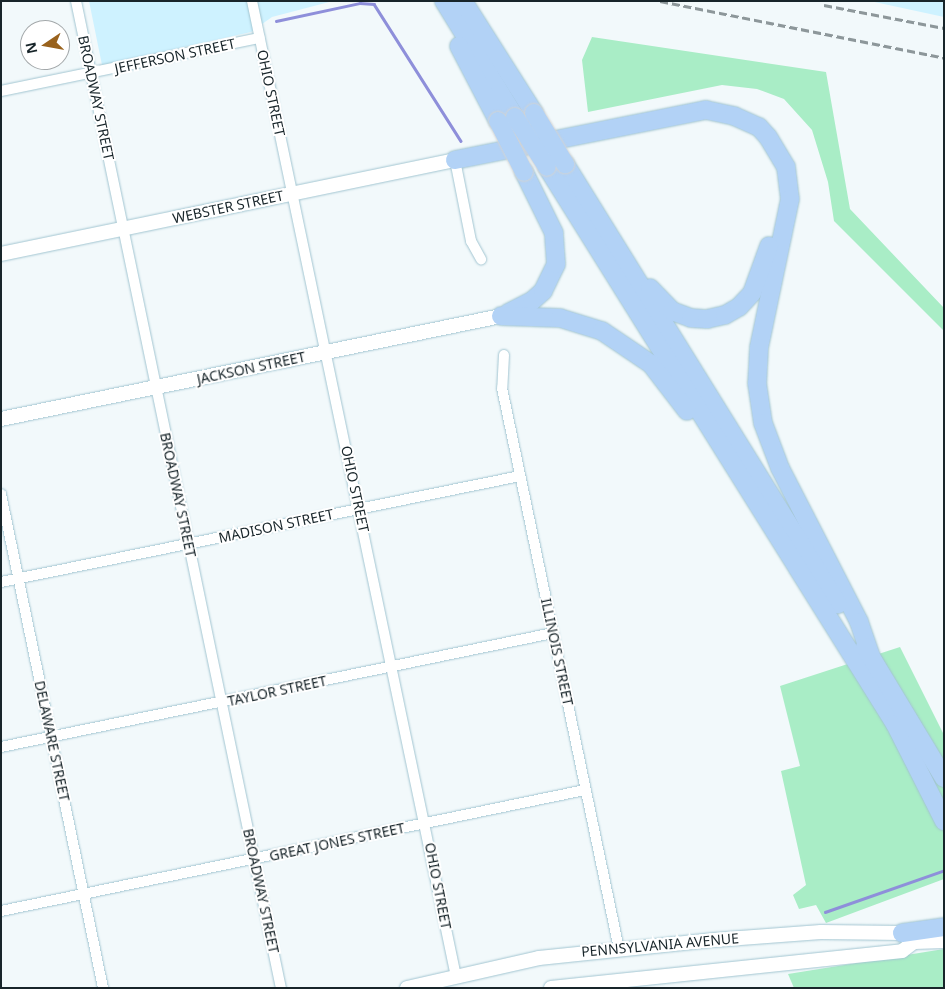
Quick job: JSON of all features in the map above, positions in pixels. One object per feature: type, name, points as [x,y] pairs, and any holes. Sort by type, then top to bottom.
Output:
[{"type":"highway","points":[[436,1],[554,233],[556,264],[543,291],[532,301],[501,316]]},
{"type":"highway","points":[[444,1],[895,724],[944,821]]},
{"type":"highway","points":[[463,1],[871,656],[944,778]]},
{"type":"highway","points":[[455,160],[688,112],[718,111],[759,127],[780,152],[789,181],[787,217],[759,348],[757,383],[763,423],[780,468],[859,622],[871,656]]},
{"type":"highway","points":[[620,252],[658,299],[672,311],[691,318],[707,319],[739,307],[752,293],[761,276],[780,195],[780,182],[772,155],[749,124]]},
{"type":"highway","points":[[501,316],[538,316],[583,324],[618,339],[651,364],[690,416],[767,533],[793,560]]},
{"type":"highway","points":[[908,938],[944,927]]},
{"type":"street","name":"BROADWAY STREET","points":[[76,1],[281,988]]},
{"type":"street","name":"OHIO STREET","points":[[252,1],[393,666],[456,977]]},
{"type":"street","name":"JEFFERSON STREET","points":[[1,91],[260,38]]},
{"type":"street","name":"WEBSTER STREET","points":[[1,254],[455,160]]},
{"type":"street","points":[[455,160],[471,241],[481,259]]},
{"type":"street","name":"JACKSON STREET","points":[[1,419],[501,316]]},
{"type":"street","name":"ILLINOIS STREET","points":[[504,355],[502,388],[619,949]]},
{"type":"street","name":"MADISON STREET","points":[[1,582],[520,476]]},
{"type":"street","name":"DELAWARE STREET","points":[[1,494],[103,988]]},
{"type":"street","name":"TAYLOR STREET","points":[[1,747],[553,633]]},
{"type":"street","name":"GREAT JONES STREET","points":[[1,912],[585,790]]},
{"type":"street","name":"PENNSYLVANIA AVENUE","points":[[407,988],[539,958],[793,933],[944,941]]},
{"type":"street","name":"PENNSYLVANIA AVENUE","points":[[550,988],[902,951],[908,938]]},
{"type":"shaded area","points":[[89,1],[333,1],[272,17],[251,32],[102,65]]},
{"type":"shaded area","points":[[870,1],[944,1],[944,17]]},
{"type":"green space","points":[[592,37],[826,72],[850,209],[944,308],[944,331],[834,221],[828,182],[812,130],[784,99],[757,89],[722,85],[588,112],[582,60]]},
{"type":"green space","points":[[900,647],[944,735],[944,879],[826,923],[816,905],[799,909],[793,895],[806,885],[781,771],[800,766],[780,686]]},
{"type":"green space","points":[[944,949],[944,988],[794,988],[788,974]]},
{"type":"waterway","points":[[276,21],[360,3],[374,4],[461,141]]},
{"type":"waterway","points":[[825,912],[942,871]]},
{"type":"railway","points":[[660,1],[944,58]]},
{"type":"railway","points":[[824,5],[944,28]]}]
